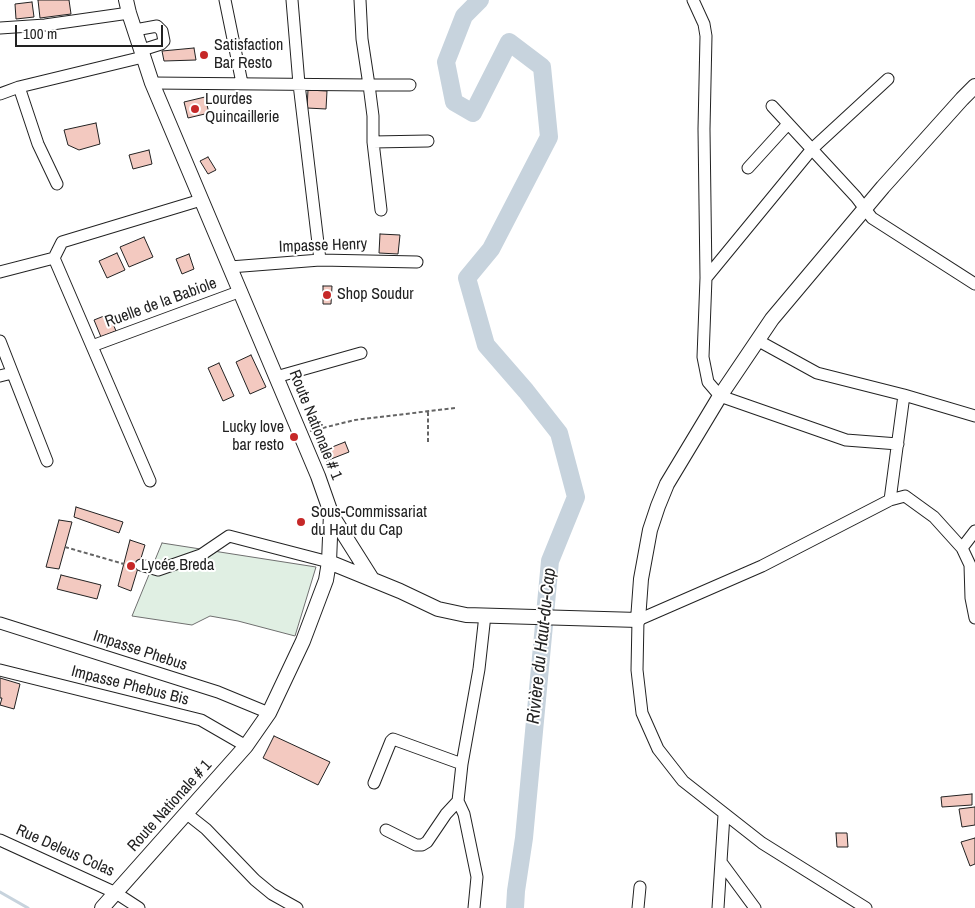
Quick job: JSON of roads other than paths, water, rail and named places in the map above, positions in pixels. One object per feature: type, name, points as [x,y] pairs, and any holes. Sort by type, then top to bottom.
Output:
[{"type":"main road","name":"Route Nationale # 1","points":[[102,908],[246,746],[268,713],[303,641],[326,580],[329,562],[331,513],[318,476],[241,291],[152,83],[127,7]]},
{"type":"main road","points":[[329,562],[438,609],[466,615],[638,620],[641,579],[650,530],[658,506],[667,484],[720,396],[757,340],[794,294],[890,179],[962,98],[975,86]]},
{"type":"main road","points":[[331,513],[372,579]]},
{"type":"street","points":[[225,0],[242,84]]},
{"type":"street","points":[[292,0],[299,84],[320,260]]},
{"type":"street","points":[[360,0],[362,39],[373,116],[373,142],[382,210]]},
{"type":"street","points":[[693,0],[704,24],[706,36],[704,129],[706,278],[703,357],[708,382],[720,396],[846,440],[898,444]]},
{"type":"street","points":[[0,28],[44,25],[127,7]]},
{"type":"street","points":[[0,94],[142,54],[164,41],[162,31],[157,26],[135,30]]},
{"type":"street","points":[[706,278],[812,149],[888,79]]},
{"type":"street","points":[[152,83],[299,84],[326,86],[410,85]]},
{"type":"street","points":[[18,88],[38,144],[57,184]]},
{"type":"street","points":[[772,106],[879,224],[975,284]]},
{"type":"street","points":[[748,168],[788,124]]},
{"type":"street","points":[[373,142],[428,141]]},
{"type":"street","points":[[0,272],[54,258],[62,242],[201,200]]},
{"type":"street","points":[[54,258],[150,481]]},
{"type":"street","name":"Impasse Henry","points":[[230,267],[320,260],[417,262]]},
{"type":"street","name":"Ruelle de la Babiole","points":[[92,346],[241,291]]},
{"type":"street","points":[[757,340],[817,373],[904,395],[975,416]]},
{"type":"street","points":[[0,341],[47,461]]},
{"type":"street","points":[[276,377],[361,353]]},
{"type":"street","points":[[0,376],[12,373]]},
{"type":"street","points":[[890,500],[904,395]]},
{"type":"street","points":[[866,908],[762,843],[683,781],[658,749],[642,713],[637,670],[638,620],[762,566],[890,500],[905,496],[934,517],[962,548],[970,564],[975,618]]},
{"type":"street","points":[[962,548],[975,531]]},
{"type":"street","points":[[141,565],[158,570],[201,555],[229,536],[329,562]]},
{"type":"street","points":[[474,908],[477,877],[464,814],[458,800],[462,764],[479,669],[485,615]]},
{"type":"street","name":"Impasse Phebus","points":[[0,623],[218,692],[268,713]]},
{"type":"street","name":"Impasse Phebus Bis","points":[[0,670],[201,720],[246,746]]},
{"type":"street","points":[[374,783],[390,741],[393,739],[462,764]]},
{"type":"street","points":[[386,830],[416,844],[427,842],[458,800]]},
{"type":"street","points":[[187,814],[206,829],[255,880],[272,894],[297,908]]},
{"type":"street","points":[[718,908],[724,814]]},
{"type":"street","name":"Rue Deleus Colas","points":[[0,840],[116,893],[139,908]]},
{"type":"street","points":[[722,862],[755,908]]},
{"type":"street","points":[[638,908],[640,887]]},
{"type":"waterway","name":"Rivière du Haut-du-Cap","points":[[480,0],[464,16],[446,62],[454,102],[473,113],[509,42],[542,67],[549,137],[491,249],[467,278],[486,345],[559,433],[576,497],[550,561],[524,838],[515,908]]},
{"type":"waterway","points":[[0,892],[28,908]]},
{"type":"place","name":"Satisfaction Bar Resto","points":[[204,55]]},
{"type":"place","name":"Lourdes Quincaillerie","points":[[195,109]]},
{"type":"place","name":"Shop Soudur","points":[[327,295]]},
{"type":"place","name":"Lucky love bar resto","points":[[294,437]]},
{"type":"place","name":"Sous-Commissariat du Haut du Cap","points":[[301,522]]},
{"type":"place","name":"Lycée Breda","points":[[131,566]]}]
